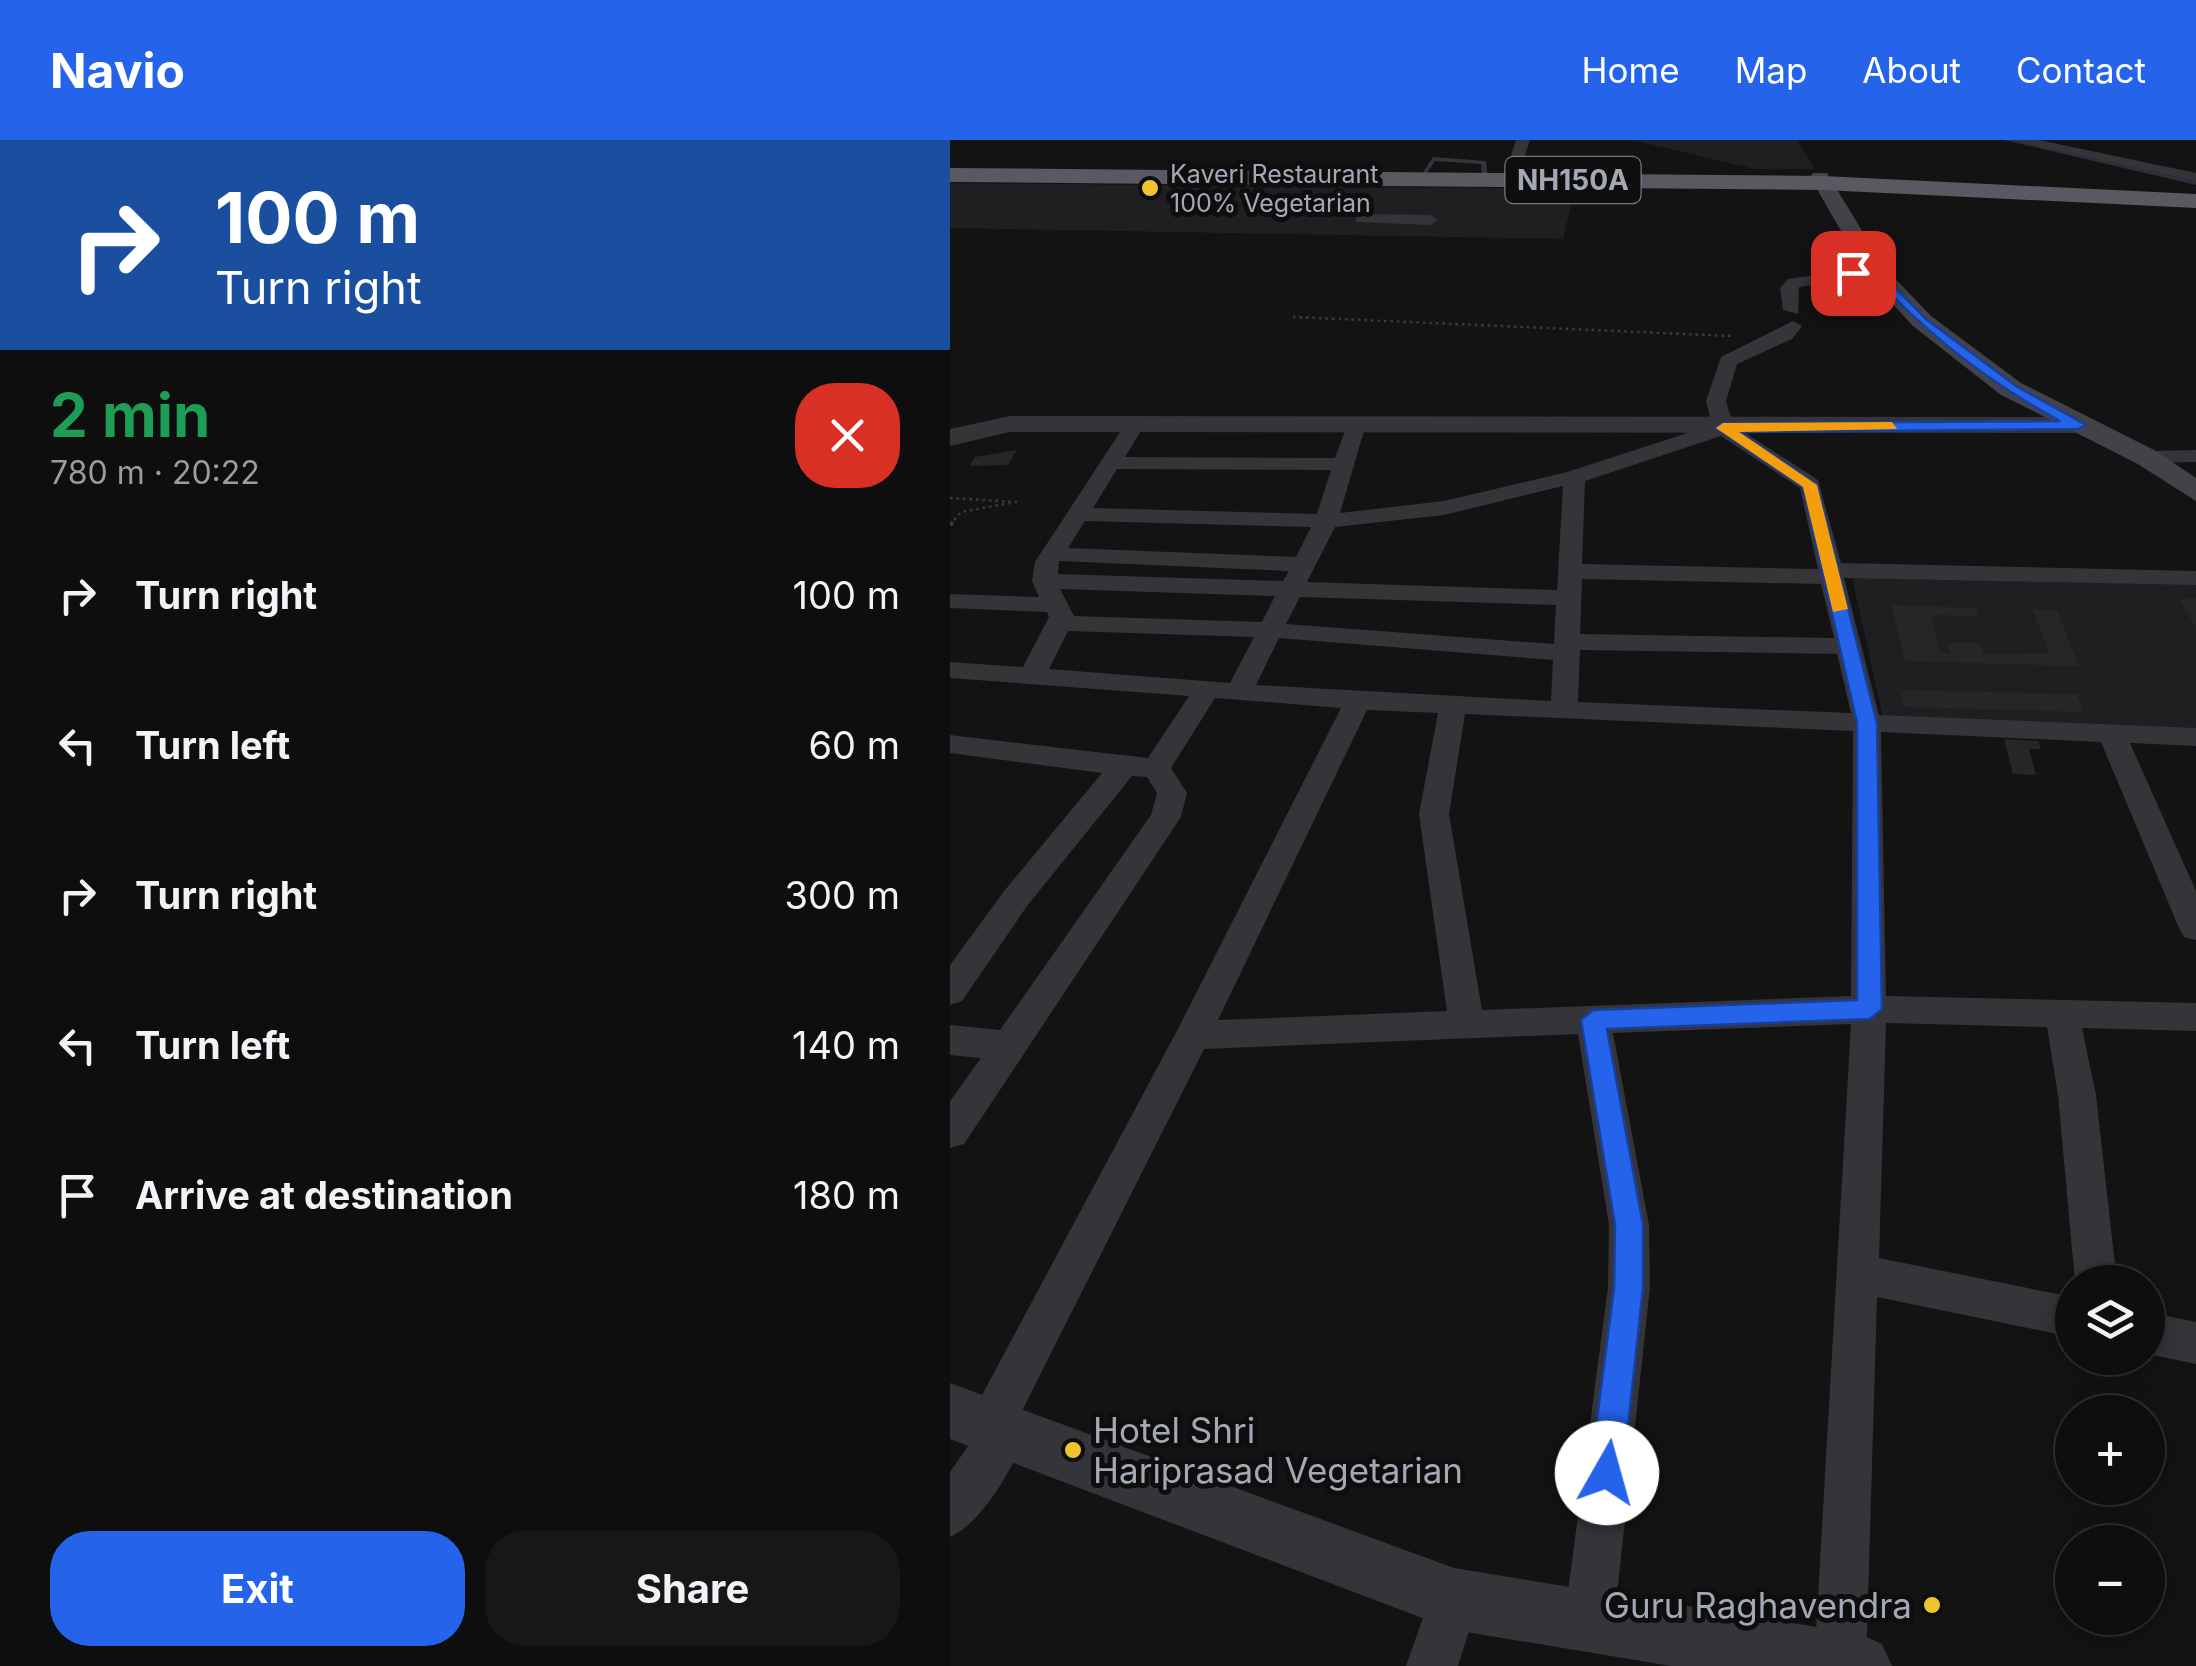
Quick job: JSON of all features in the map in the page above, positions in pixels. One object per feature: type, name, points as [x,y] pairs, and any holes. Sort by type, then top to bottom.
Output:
[{"type":"highway","name":"NH150A","points":[[950,172],[1822,180],[2196,201]]},
{"type":"highway","name":"NH150A","points":[[950,172],[1366,205],[1512,174],[2196,193]]},
{"type":"main road","points":[[1822,180],[1875,270],[1937,332],[2012,389],[2146,456],[2196,492]]},
{"type":"street","points":[[1512,174],[1523,140]]},
{"type":"street","points":[[2020,140],[2196,177]]},
{"type":"street","points":[[1366,205],[1430,220]]},
{"type":"street","points":[[982,1423],[1454,1599],[1847,1665],[1870,1009],[1867,723],[1810,485],[1723,428],[1716,401],[1728,360],[1786,335],[1793,318],[1789,288],[1794,283],[1875,270]]},
{"type":"street","points":[[954,434],[1010,424],[1723,428],[2078,425]]},
{"type":"street","points":[[1032,676],[1059,614],[1044,580],[1052,554],[1135,424]]},
{"type":"street","points":[[1240,690],[1326,521],[1356,424]]},
{"type":"street","points":[[1110,463],[1175,490],[1326,521],[1444,508],[1574,477],[1723,428]]},
{"type":"street","points":[[2146,456],[2196,456]]},
{"type":"street","points":[[1078,514],[1175,490],[1344,464]]},
{"type":"street","points":[[1564,710],[1574,477]]},
{"type":"street","points":[[1052,554],[1302,564]]},
{"type":"street","points":[[1568,571],[2196,578]]},
{"type":"street","points":[[1044,580],[1566,598]]},
{"type":"street","points":[[950,600],[1059,614],[1565,647],[1849,646]]},
{"type":"street","points":[[950,670],[1358,701],[2196,737]]},
{"type":"street","points":[[950,991],[1016,898],[1208,689]]},
{"type":"street","points":[[950,1513],[982,1423],[1192,1035],[1358,701]]},
{"type":"street","points":[[1453,705],[1434,814],[1467,1024]]},
{"type":"street","points":[[950,723],[962,724],[950,742],[1140,767],[1172,794],[1166,818],[950,1132]]},
{"type":"street","points":[[2111,734],[2196,928]]},
{"type":"street","points":[[1192,1035],[1870,1009],[2196,1017]]},
{"type":"street","points":[[2062,1014],[2079,1112],[2094,1265]]},
{"type":"street","points":[[1589,1622],[1629,1272],[1629,1225],[1593,1020]]},
{"type":"street","points":[[950,1040],[1009,1046]]},
{"type":"street","points":[[1858,1273],[2055,1314]]},
{"type":"street","points":[[2165,1337],[2196,1343]]},
{"type":"street","points":[[1432,1666],[1454,1599]]},
{"type":"path","points":[[1292,317],[1697,333],[1768,343]]},
{"type":"path","points":[[950,498],[1016,502],[962,512],[950,525]]},
{"type":"shaded area","points":[[1632,140],[1797,140],[1815,169],[1755,169]]},
{"type":"shaded area","points":[[950,183],[1575,189],[1563,239],[950,228]]},
{"type":"shaded area","points":[[1851,573],[2196,582],[2196,730],[1883,718]]},
{"type":"building","points":[[1017,450],[1008,465],[970,466],[975,457]]},
{"type":"building","points":[[2179,599],[2196,599],[2196,628]]},
{"type":"building","points":[[1891,605],[1976,608],[1978,616],[1931,615],[1941,654],[1950,654],[1947,643],[1980,643],[1984,654],[2049,653],[2032,609],[2057,610],[2079,666],[1905,661]]},
{"type":"building","points":[[1900,690],[2077,694],[2084,712],[1904,707]]},
{"type":"building","points":[[2004,739],[2038,741],[2041,749],[2029,749],[2036,775],[2013,774]]},
{"type":"waterway","points":[[2010,140],[2196,181]]},
{"type":"slow traffic","points":[[1840,609],[1810,485],[1723,428],[1892,426]]},
{"type":"place","name":"Kaveri Restaurant 100% Vegetarian","points":[[1150,188]]},
{"type":"place","name":"Hotel Shri Hariprasad Vegetarian","points":[[1073,1450]]},
{"type":"place","name":"Guru Raghavendra","points":[[1932,1605]]},
{"type":"route","points":[[1607,1473],[1629,1288],[1629,1225],[1593,1020],[1870,1009],[1867,723],[1810,485],[1723,428],[2078,425],[2012,389],[1922,321],[1875,270],[1853,273]]}]
